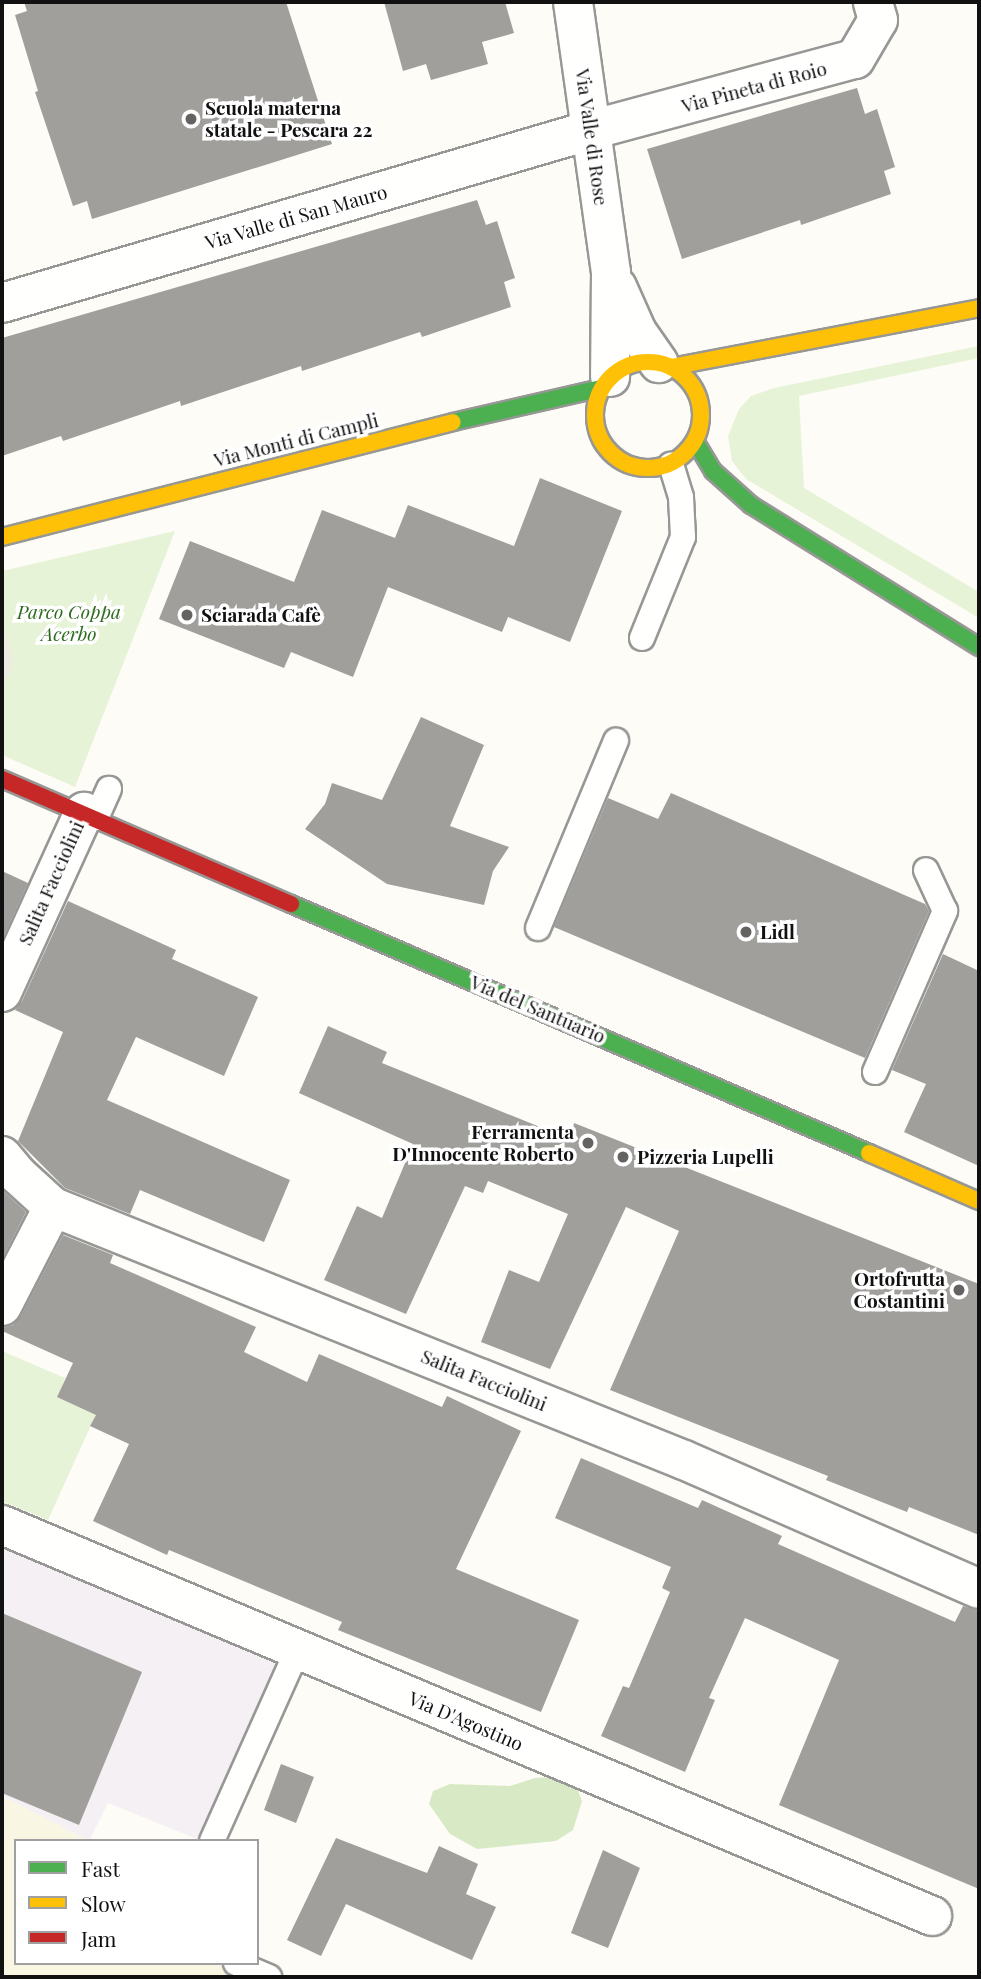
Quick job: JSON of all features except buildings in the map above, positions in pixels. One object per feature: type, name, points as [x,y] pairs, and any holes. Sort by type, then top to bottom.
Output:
[{"type":"street","name":"Via Valle di Rose","points":[[573,2],[611,272],[606,382]]},
{"type":"street","name":"Via Pineta di Roio","points":[[591,130],[855,60],[878,20],[873,2]]},
{"type":"street","name":"Via Valle di San Mauro","points":[[2,303],[591,130]]},
{"type":"street","name":"Via Valle di Rose","points":[[611,272],[637,332],[665,365]]},
{"type":"street","points":[[665,365],[684,375],[699,400],[702,413],[695,441],[671,464],[654,469],[637,468],[608,451],[598,437],[594,421],[595,403],[606,382],[633,364],[665,365],[794,346],[979,308]]},
{"type":"street","points":[[699,400],[718,378],[794,346]]},
{"type":"street","name":"Via Monti di Campli","points":[[2,537],[606,382]]},
{"type":"street","points":[[695,441],[713,471],[751,505],[979,647]]},
{"type":"street","name":"Via del Santuario","points":[[2,779],[96,806],[979,1200]]},
{"type":"street","name":"Salita Facciolini","points":[[2,992],[96,806]]},
{"type":"street","name":"Salita Facciolini","points":[[2,1156],[18,1175],[53,1206],[684,1460],[979,1589]]},
{"type":"street","points":[[2,1306],[53,1206]]},
{"type":"street","name":"Via D'Agostino","points":[[2,1525],[932,1916]]},
{"type":"lane","points":[[642,638],[683,537],[681,498],[671,464]]},
{"type":"lane","points":[[538,928],[617,741]]},
{"type":"lane","points":[[876,1072],[945,911],[926,870]]},
{"type":"lane","points":[[213,1839],[298,1649]]},
{"type":"lane","points":[[241,1965],[269,1977]]},
{"type":"shaded area","name":"Parco Coppa Acerbo","points":[[2,631],[9,642],[13,658],[10,674],[2,686]]},
{"type":"shaded area","points":[[2,1541],[278,1657],[203,1839],[108,1803],[90,1839],[85,1839],[2,1796]]},
{"type":"shaded area","points":[[2,1796],[85,1839],[14,1839],[14,1965],[233,1965],[260,1977],[2,1977]]},
{"type":"green space","points":[[979,346],[979,358],[799,396],[804,488],[979,592],[979,618],[746,479],[732,461],[728,436],[739,409],[751,396],[774,388]]},
{"type":"green space","name":"Parco Coppa Acerbo","points":[[175,531],[75,787],[2,755],[2,571]]},
{"type":"green space","points":[[2,1351],[65,1378],[63,1384],[102,1401],[48,1520],[2,1501]]},
{"type":"green space","points":[[553,1777],[576,1786],[582,1801],[573,1830],[556,1841],[477,1849],[450,1834],[429,1804],[433,1791],[450,1784],[510,1786],[535,1778]]},
{"type":"traffic: fast","points":[[453,422],[602,388]]},
{"type":"traffic: fast","points":[[695,441],[713,471],[751,505],[979,647]]},
{"type":"traffic: fast","points":[[291,904],[869,1153]]},
{"type":"traffic: slow","points":[[671,367],[979,308]]},
{"type":"traffic: slow","points":[[648,362],[668,366],[686,377],[697,395],[701,415],[697,435],[686,453],[668,464],[648,468],[628,464],[610,453],[599,435],[595,415],[599,395],[610,377],[628,366],[648,362]]},
{"type":"traffic: slow","points":[[2,537],[453,422]]},
{"type":"traffic: slow","points":[[869,1153],[979,1201]]},
{"type":"traffic: jam","points":[[2,779],[291,904]]},
{"type":"place","name":"Scuola materna statale - Pescara 22","points":[[191,119]]},
{"type":"place","name":"Sciarada Cafè","points":[[187,615]]},
{"type":"place","name":"Lidl","points":[[746,932]]},
{"type":"place","name":"Ferramenta D'Innocente Roberto","points":[[588,1143]]},
{"type":"place","name":"Pizzeria Lupelli","points":[[623,1157]]},
{"type":"place","name":"Ortofrutta Costantini","points":[[959,1290]]}]
